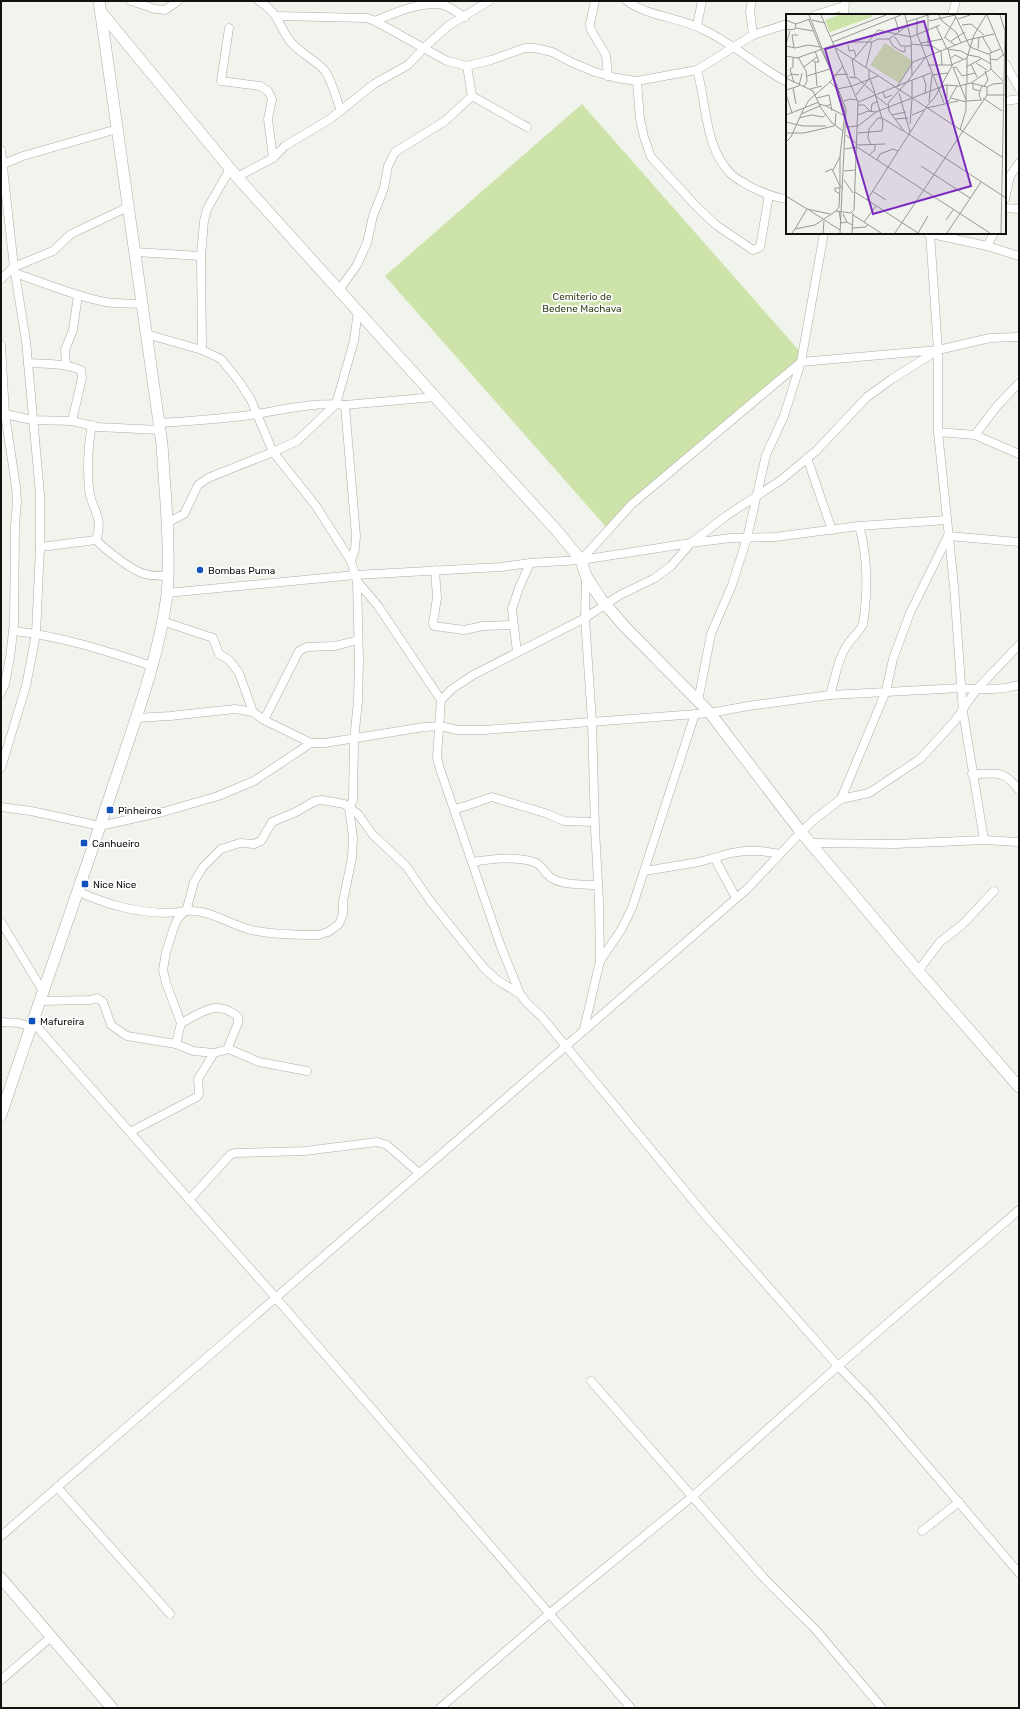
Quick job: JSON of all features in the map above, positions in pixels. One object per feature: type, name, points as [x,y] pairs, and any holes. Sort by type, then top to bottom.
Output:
[{"type":"street","points":[[131,1],[155,9],[165,10],[178,1]]},
{"type":"street","points":[[259,1],[268,6],[276,16],[290,41],[301,52],[325,70],[341,111]]},
{"type":"street","points":[[202,350],[201,256],[207,208],[234,173],[273,158],[285,146],[341,111],[374,84],[408,65],[424,47],[448,26],[489,1]]},
{"type":"street","points":[[595,1],[590,24],[591,30],[606,55],[608,76]]},
{"type":"street","points":[[627,1],[639,4],[645,10],[697,26],[718,37],[770,73],[786,81]]},
{"type":"street","points":[[697,26],[702,1]]},
{"type":"street","points":[[752,1],[750,11],[753,35]]},
{"type":"street","points":[[953,14],[956,1]]},
{"type":"street","points":[[375,21],[416,5],[430,2],[443,4],[465,17]]},
{"type":"street","points":[[818,14],[845,3],[844,14]]},
{"type":"street","points":[[1,1115],[41,996],[79,892],[136,718],[152,666],[167,593],[167,523],[159,426],[100,6]]},
{"type":"street","points":[[100,6],[234,173],[558,532],[581,560],[586,576],[605,604],[625,627],[710,713],[801,832],[918,971],[1019,1087]]},
{"type":"street","points":[[276,16],[355,18],[375,21],[447,61],[467,66],[491,60],[525,48],[535,48],[552,52],[573,63],[608,76],[637,81],[697,70],[735,48],[753,35],[786,24]]},
{"type":"street","points":[[229,28],[221,80],[260,86],[270,95],[272,103],[268,119],[273,158]]},
{"type":"street","points":[[1006,65],[1019,88]]},
{"type":"street","points":[[467,66],[472,96]]},
{"type":"street","points":[[697,70],[713,145],[721,161],[732,174],[756,189],[769,195],[786,199]]},
{"type":"street","points":[[637,81],[640,119],[651,157],[716,226],[753,250],[757,249],[760,247],[769,195]]},
{"type":"street","points":[[339,290],[357,265],[367,243],[373,216],[384,188],[388,166],[395,152],[445,121],[472,96]]},
{"type":"street","points":[[472,96],[527,127]]},
{"type":"street","points":[[1006,101],[1019,99]]},
{"type":"street","points":[[2,164],[117,129]]},
{"type":"street","points":[[1,150],[14,270],[26,340],[32,420],[40,494],[40,547],[36,634],[26,686],[1,768]]},
{"type":"street","points":[[1006,194],[1010,176],[1019,163]]},
{"type":"street","points":[[1,279],[14,270],[53,251],[71,234],[128,208]]},
{"type":"street","points":[[1006,208],[1019,209]]},
{"type":"street","points":[[698,702],[711,634],[732,584],[747,538],[766,455],[784,416],[801,362],[824,234]]},
{"type":"street","points":[[929,234],[938,350],[938,432],[963,712],[984,840]]},
{"type":"street","points":[[933,234],[987,246],[1019,256]]},
{"type":"street","points":[[987,246],[993,234]]},
{"type":"street","points":[[135,252],[201,256]]},
{"type":"street","points":[[14,270],[78,295],[108,302],[142,304]]},
{"type":"street","points":[[66,365],[65,350],[74,330],[78,295]]},
{"type":"street","points":[[167,523],[184,514],[198,485],[208,478],[297,441],[336,404],[354,341],[358,310]]},
{"type":"street","points":[[79,892],[108,904],[129,909],[166,913],[184,913],[192,910],[206,913],[251,930],[304,935],[318,934],[328,932],[339,924],[343,914],[343,900],[352,858],[353,837],[349,808],[353,800],[354,740],[358,701],[358,640],[356,578],[351,561],[316,506],[273,452],[251,400],[221,359],[202,350],[146,334]]},
{"type":"street","points":[[581,560],[632,504],[801,362],[938,350],[990,338],[1019,337]]},
{"type":"street","points":[[1,345],[3,411],[16,487],[13,631],[5,684],[1,692]]},
{"type":"street","points":[[441,700],[452,689],[473,675],[585,618],[605,604],[660,574],[671,566],[691,543],[726,516],[781,480],[807,458],[867,397],[892,379],[938,350]]},
{"type":"street","points":[[28,363],[66,365],[81,370],[82,378],[72,421]]},
{"type":"street","points":[[975,436],[997,406],[1019,384]]},
{"type":"street","points":[[3,411],[32,420],[72,421],[92,425],[159,426],[257,414],[288,408],[336,404],[345,406],[435,397]]},
{"type":"street","points":[[345,406],[356,536],[355,550],[351,561]]},
{"type":"street","points":[[92,425],[88,444],[89,488],[90,497],[96,507],[98,518],[99,530],[96,540]]},
{"type":"street","points":[[938,432],[975,436],[1019,454]]},
{"type":"street","points":[[807,458],[832,530]]},
{"type":"street","points":[[167,593],[356,578],[435,570],[501,567],[530,563],[581,560],[691,543],[775,537],[859,526],[947,520]]},
{"type":"street","points":[[830,695],[844,650],[860,631],[863,624],[865,579],[864,551],[859,526]]},
{"type":"street","points":[[948,536],[1019,542]]},
{"type":"street","points":[[841,799],[886,691],[893,659],[910,613],[948,536]]},
{"type":"street","points":[[40,547],[96,540],[130,567],[146,574],[168,576]]},
{"type":"street","points":[[517,652],[512,609],[530,563]]},
{"type":"street","points":[[435,570],[438,598],[433,623],[434,626],[464,630],[483,626],[513,625]]},
{"type":"street","points":[[584,1029],[600,961],[598,885],[594,822],[592,722],[585,618],[586,576]]},
{"type":"street","points":[[356,578],[378,606],[441,700],[437,757],[498,938],[520,994],[541,1016],[705,1215],[838,1366],[872,1401],[1019,1573]]},
{"type":"street","points":[[162,620],[213,638],[220,654],[229,660],[239,673],[253,712]]},
{"type":"street","points":[[13,631],[36,634],[80,644],[152,666]]},
{"type":"street","points":[[264,720],[299,651],[307,647],[335,646],[358,640]]},
{"type":"street","points":[[1,1536],[736,898],[815,819],[841,799],[869,793],[920,759],[940,740],[963,712],[976,690],[1019,645]]},
{"type":"street","points":[[1,807],[31,811],[100,826],[163,812],[218,796],[254,781],[311,744],[354,740],[388,732],[440,726],[457,730],[484,730],[592,722],[710,713],[748,706],[830,695],[961,688],[976,690],[998,689],[1019,685]]},
{"type":"street","points":[[136,718],[235,709],[253,712],[264,720],[311,744]]},
{"type":"street","points":[[600,961],[621,930],[632,908],[695,714]]},
{"type":"street","points":[[972,774],[1006,775],[1019,790]]},
{"type":"street","points":[[454,809],[492,797],[548,814],[564,821],[594,822]]},
{"type":"street","points":[[176,1044],[181,1023],[166,983],[163,970],[166,952],[174,927],[177,920],[184,913],[194,882],[203,867],[221,849],[240,843],[254,844],[261,841],[272,822],[296,812],[315,801],[322,800],[344,804],[358,814],[373,835],[406,866],[431,902],[484,968],[497,980],[520,994]]},
{"type":"street","points":[[811,843],[895,844],[984,840],[1019,842]]},
{"type":"street","points":[[644,871],[699,862],[731,853],[745,851],[762,851],[780,854]]},
{"type":"street","points":[[715,858],[736,898]]},
{"type":"street","points":[[472,862],[504,859],[536,862],[552,878],[567,883],[598,885]]},
{"type":"street","points":[[918,971],[940,942],[963,924],[994,891]]},
{"type":"street","points":[[1,922],[41,996]]},
{"type":"street","points":[[41,996],[90,1000],[97,998],[103,1002],[111,1025],[133,1038],[176,1044],[193,1051],[214,1053],[229,1049],[259,1062],[307,1071]]},
{"type":"street","points":[[181,1023],[210,1008],[224,1008],[232,1012],[238,1017],[238,1023],[229,1045],[229,1049]]},
{"type":"street","points":[[1,1022],[32,1024],[130,1132],[276,1298],[631,1708]]},
{"type":"street","points":[[130,1132],[197,1097],[199,1094],[198,1083],[200,1075],[214,1053]]},
{"type":"street","points":[[189,1200],[230,1155],[235,1153],[305,1151],[376,1142],[387,1145],[419,1173]]},
{"type":"street","points":[[440,1708],[550,1613],[693,1496],[838,1366],[1019,1210]]},
{"type":"street","points":[[591,1381],[763,1577],[815,1629],[882,1708]]},
{"type":"street","points":[[57,1487],[170,1614]]},
{"type":"street","points":[[922,1531],[959,1502]]},
{"type":"street","points":[[1,1578],[112,1708]]},
{"type":"street","points":[[1,1680],[51,1637]]},
{"type":"green space","name":"Cemiterio de Bedene Machava","points":[[582,104],[803,355],[606,527],[385,276]]},
{"type":"place","name":"Bombas Puma","points":[[200,570]]},
{"type":"place","name":"Pinheiros","points":[[110,810]]},
{"type":"place","name":"Canhueiro","points":[[84,843]]},
{"type":"place","name":"Nice Nice","points":[[85,884]]},
{"type":"place","name":"Mafureira","points":[[32,1021]]}]
